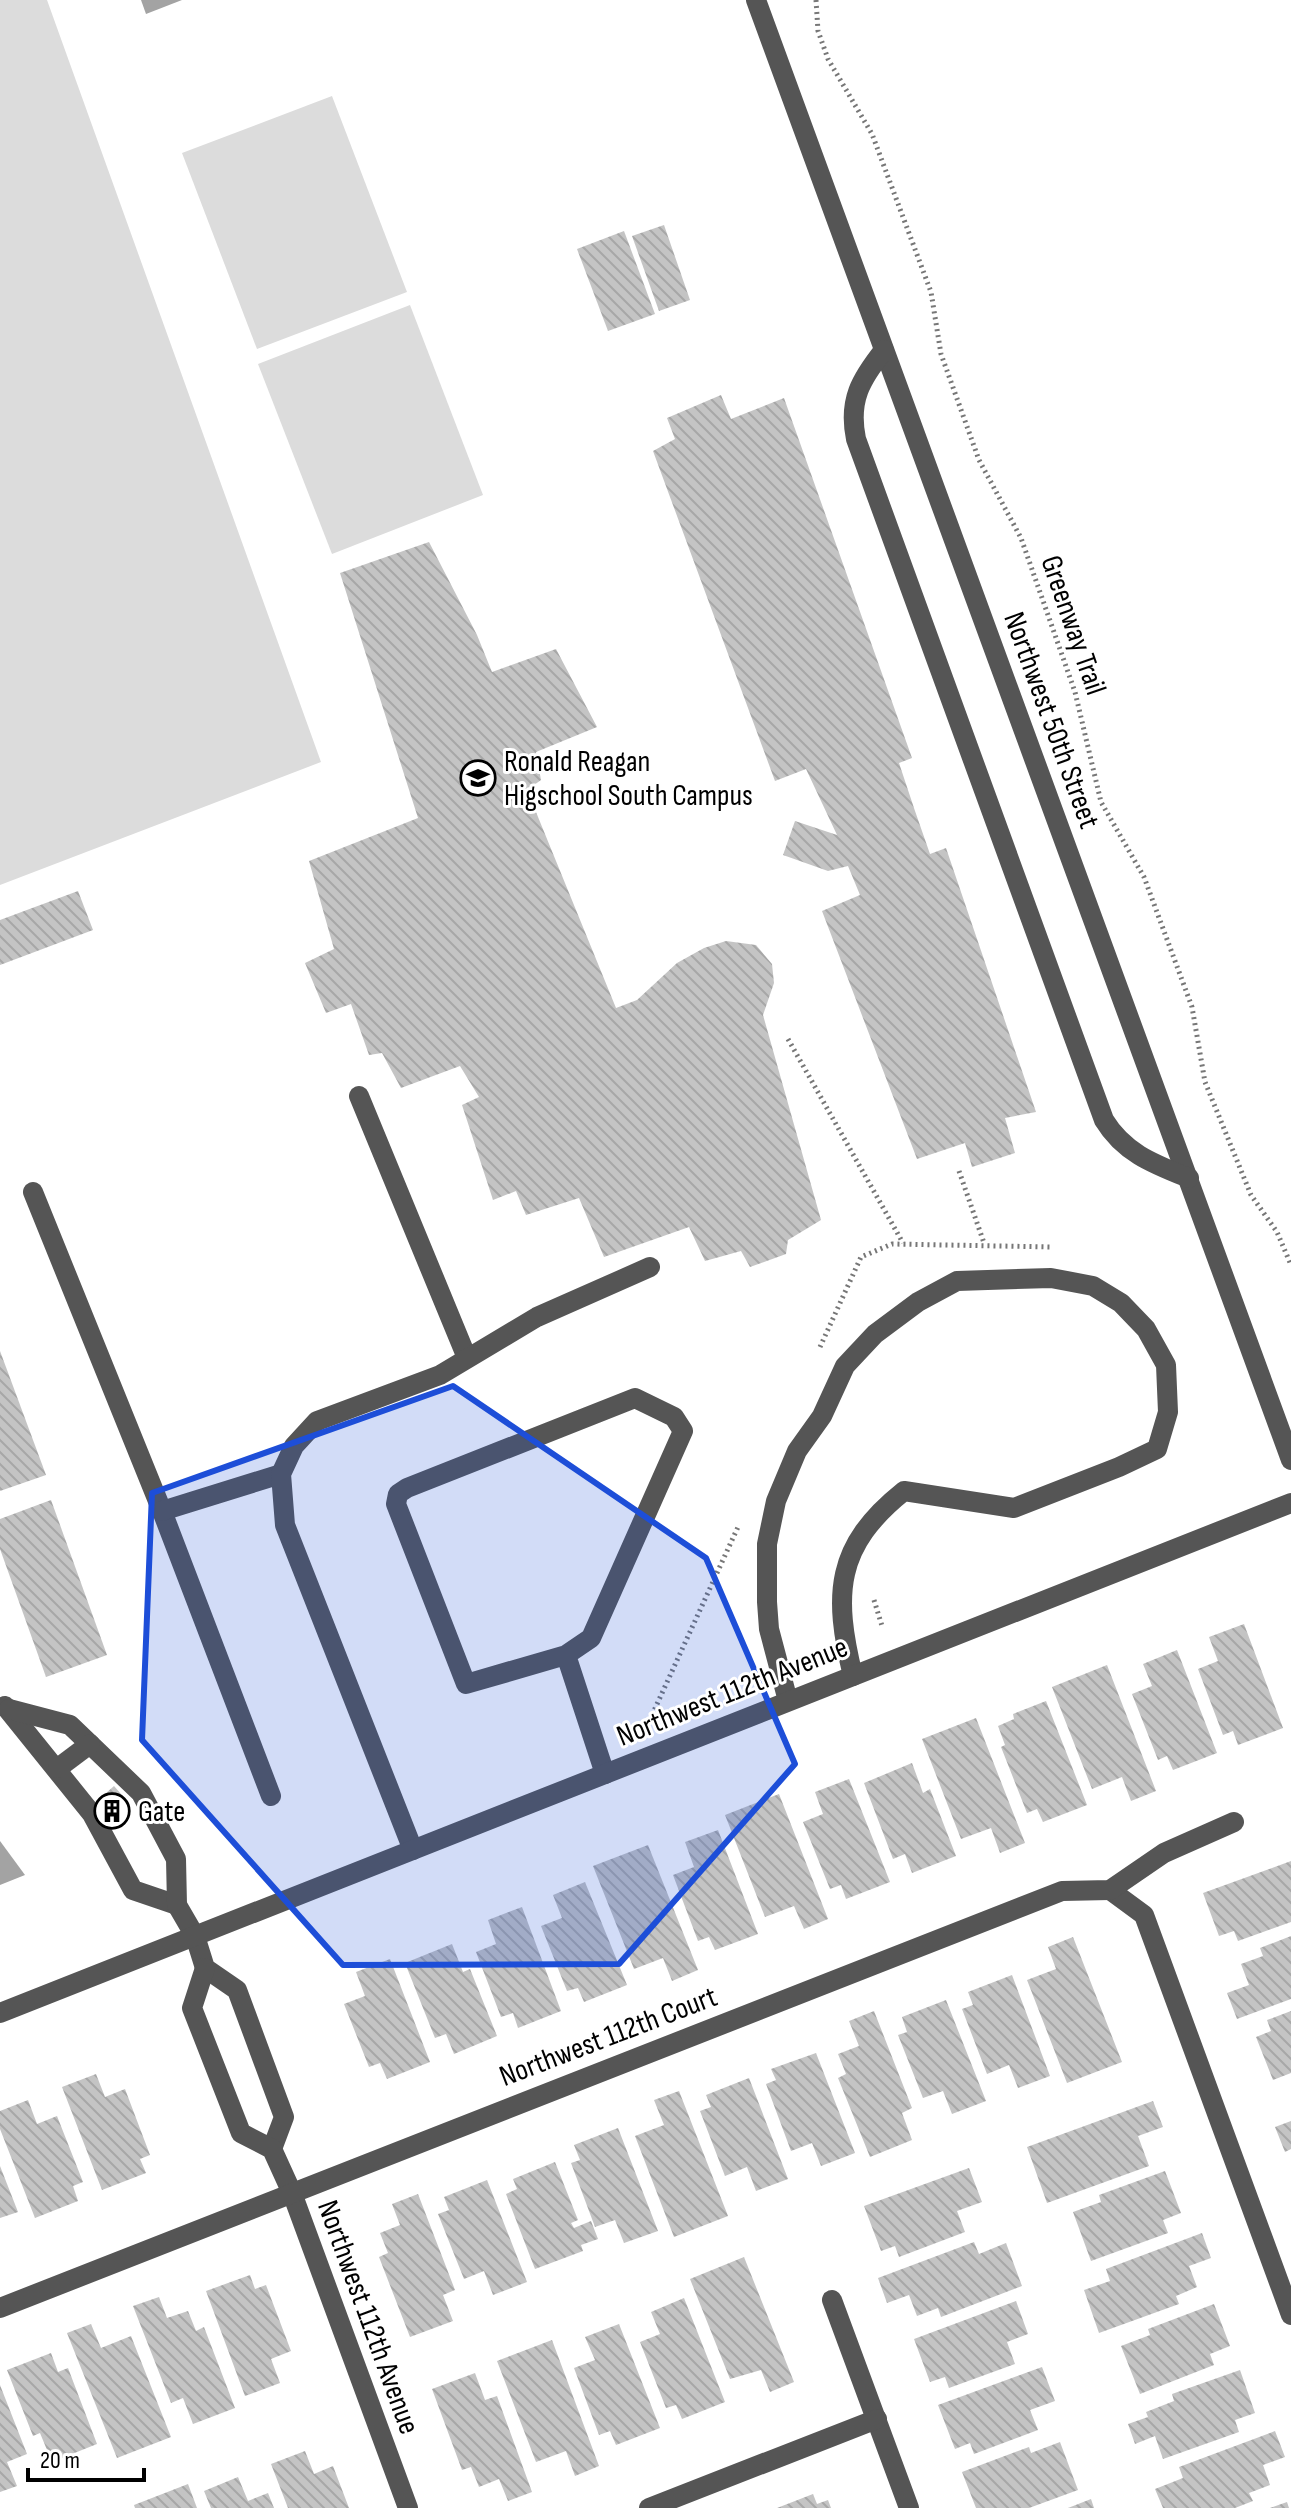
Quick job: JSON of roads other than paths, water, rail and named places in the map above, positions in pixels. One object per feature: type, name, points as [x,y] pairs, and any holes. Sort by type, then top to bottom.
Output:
[{"type":"street","name":"Northwest 50th Street","points":[[756,0],[1291,1460]]},
{"type":"street","points":[[884,350],[861,380],[855,396],[851,416],[856,439],[1104,1120],[1123,1146],[1144,1159],[1189,1178]]},
{"type":"street","points":[[359,1096],[467,1358]]},
{"type":"street","points":[[33,1192],[162,1511],[271,1796]]},
{"type":"street","points":[[413,1850],[285,1525],[281,1474],[294,1446],[317,1421],[440,1375],[537,1317],[650,1267]]},
{"type":"street","points":[[788,1701],[769,1629],[767,1544],[776,1501],[797,1451],[822,1416],[845,1366],[875,1334],[918,1302],[957,1281],[1051,1278],[1093,1286],[1121,1303],[1146,1329],[1166,1365],[1168,1412],[1157,1449],[1014,1508],[904,1491],[873,1516],[856,1542],[841,1585],[846,1649],[853,1676]]},
{"type":"street","points":[[635,1398],[674,1417],[683,1431],[591,1638],[566,1655],[466,1684],[400,1518],[398,1494],[635,1398]]},
{"type":"street","points":[[162,1511],[281,1474]]},
{"type":"street","name":"Northwest 112th Avenue","points":[[0,2013],[1291,1503]]},
{"type":"street","points":[[566,1655],[605,1774]]},
{"type":"street","points":[[4,1705],[70,1725],[141,1793],[176,1859],[177,1905],[195,1936],[205,1968],[192,2008],[241,2133],[272,2149],[284,2117],[237,1990],[205,1968]]},
{"type":"street","points":[[4,1705],[58,1768],[92,1814],[133,1890],[177,1905]]},
{"type":"street","points":[[58,1768],[90,1744]]},
{"type":"street","points":[[1234,1822],[1164,1853],[1110,1890],[1144,1915],[1291,2315]]},
{"type":"street","name":"Northwest 112th Court","points":[[0,2308],[1062,1891],[1110,1890]]},
{"type":"street","name":"Northwest 112th Avenue","points":[[272,2149],[292,2193],[408,2508]]},
{"type":"street","points":[[832,2300],[909,2508]]},
{"type":"street","points":[[649,2508],[877,2419]]},
{"type":"place","name":"Ronald Reagan Higschool South Campus","points":[[478,778]]},
{"type":"place","name":"Gate","points":[[112,1811]]}]
